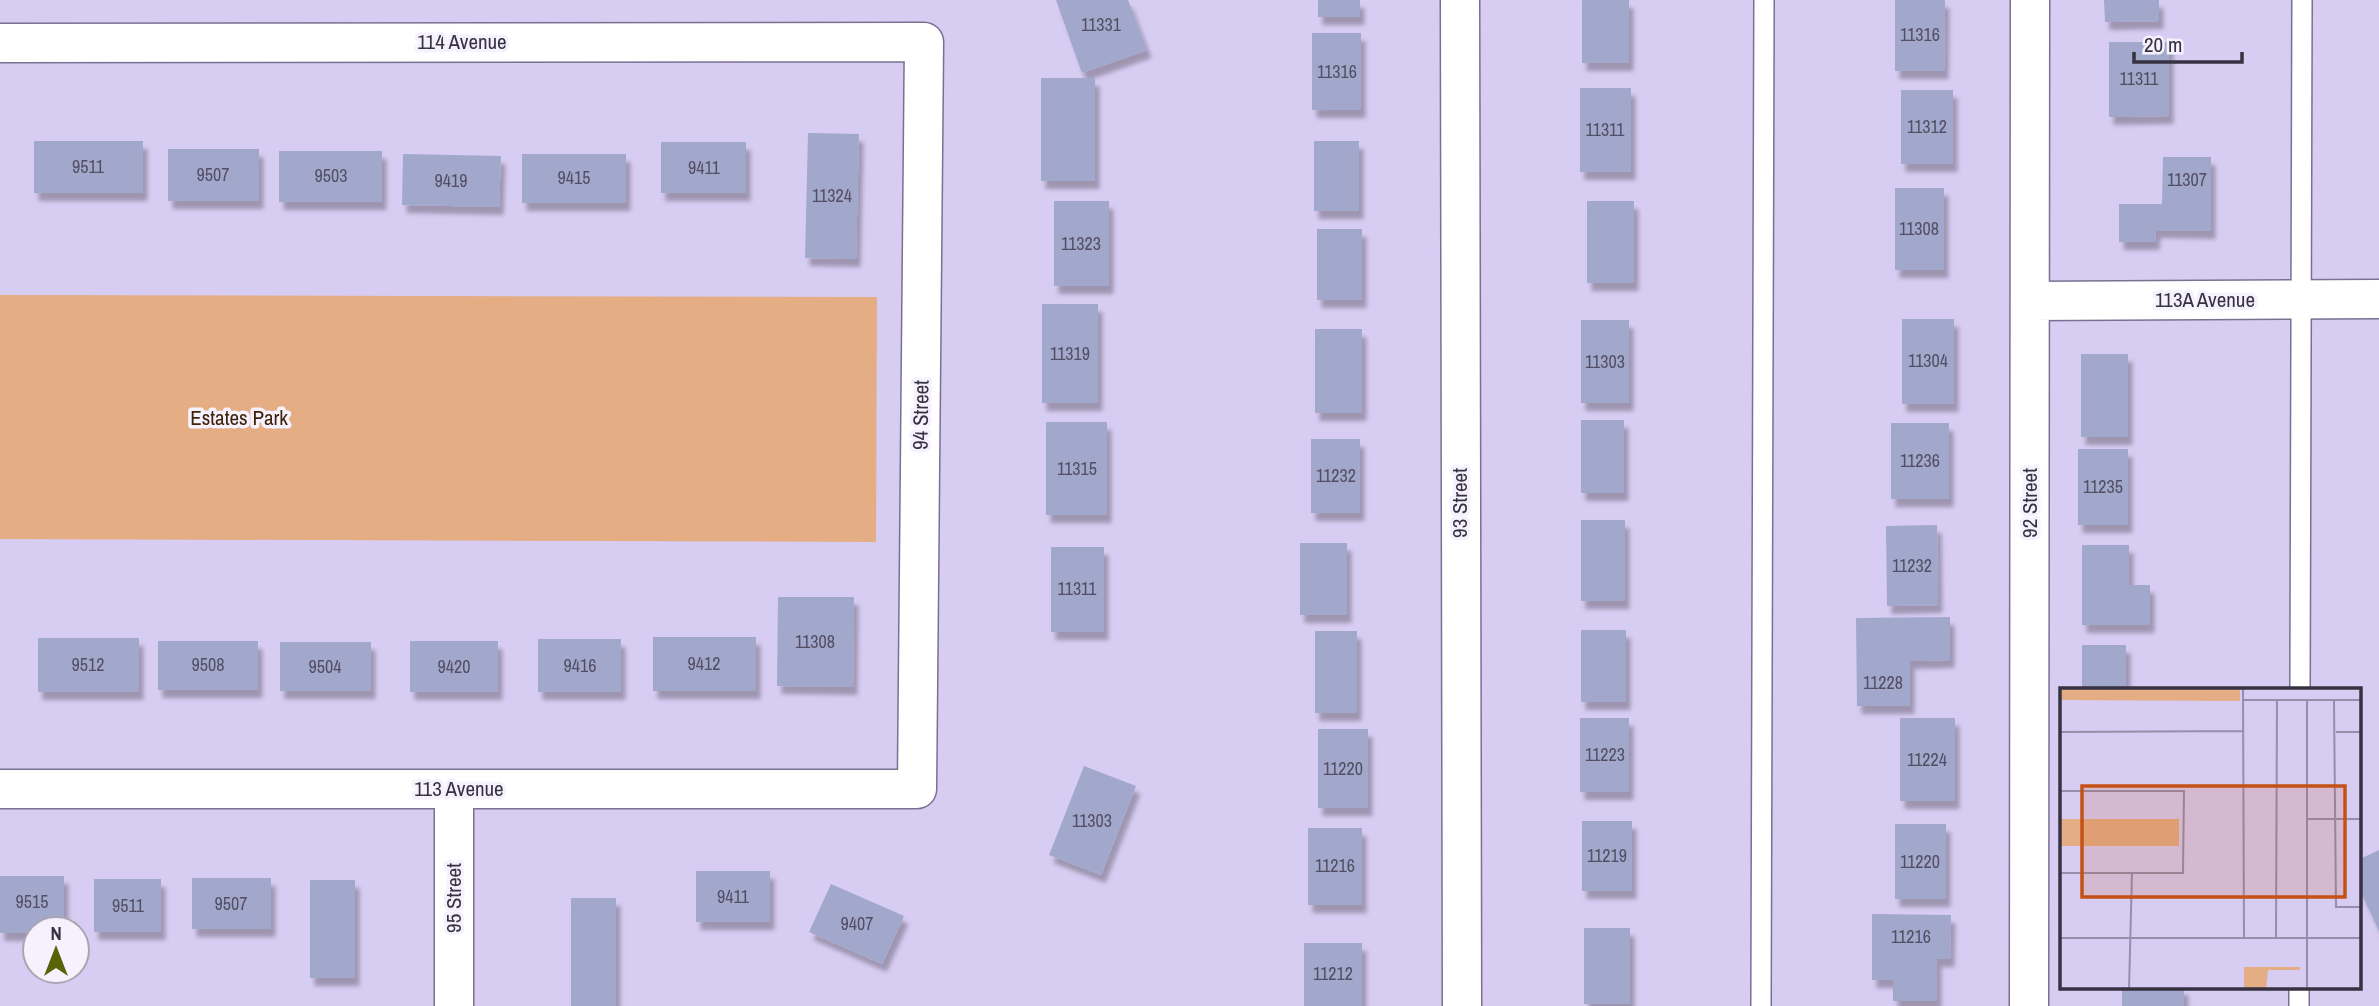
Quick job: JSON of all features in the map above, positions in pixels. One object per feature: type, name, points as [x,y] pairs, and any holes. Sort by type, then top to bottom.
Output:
[{"type":"street","name":"93 Street","points":[[1460,0],[1462,1006]]},
{"type":"street","name":"92 Street","points":[[2029,1006],[2030,0]]},
{"type":"street","name":"114 Avenue","points":[[0,43],[924,42]]},
{"type":"street","name":"94 Street","points":[[917,789],[924,42]]},
{"type":"street","name":"113A Avenue","points":[[2030,301],[2379,299]]},
{"type":"street","name":"113 Avenue","points":[[0,789],[917,789]]},
{"type":"street","name":"95 Street","points":[[454,789],[454,1006]]},
{"type":"lane","points":[[1760,1006],[1764,0]]},
{"type":"lane","points":[[2301,688],[2302,0]]},
{"type":"lane","points":[[2299,1006],[2300,988]]},
{"type":"green space","name":"Estates Park","points":[[0,295],[877,297],[876,542],[0,539]]},
{"type":"building","points":[[1056,0],[1128,0],[1147,50],[1082,73]]},
{"type":"building","points":[[1318,0],[1360,0],[1360,17],[1318,17]]},
{"type":"building","points":[[1582,0],[1629,0],[1629,63],[1582,63]]},
{"type":"building","points":[[1895,0],[1945,0],[1944,71],[1895,71]]},
{"type":"building","points":[[2104,0],[2159,0],[2159,21],[2105,22]]},
{"type":"building","points":[[1312,33],[1361,33],[1361,110],[1312,110]]},
{"type":"building","points":[[2109,42],[2169,42],[2169,116],[2109,117]]},
{"type":"building","points":[[1041,78],[1095,78],[1095,181],[1041,181]]},
{"type":"building","points":[[1580,88],[1631,88],[1631,172],[1580,172]]},
{"type":"building","points":[[1901,90],[1953,90],[1953,164],[1901,164]]},
{"type":"building","points":[[808,133],[859,134],[856,259],[805,258]]},
{"type":"building","points":[[34,141],[143,141],[143,193],[34,193]]},
{"type":"building","points":[[1314,141],[1359,141],[1359,211],[1314,211]]},
{"type":"building","points":[[661,142],[746,142],[746,193],[661,193]]},
{"type":"building","points":[[168,149],[259,149],[259,201],[168,201]]},
{"type":"building","points":[[279,151],[382,151],[382,202],[279,202]]},
{"type":"building","points":[[403,154],[501,156],[499,207],[402,205]]},
{"type":"building","points":[[522,154],[626,154],[626,203],[522,203]]},
{"type":"building","points":[[2163,157],[2211,157],[2211,231],[2156,230],[2155,242],[2119,242],[2119,204],[2162,204]]},
{"type":"building","points":[[1895,188],[1944,188],[1944,270],[1895,270]]},
{"type":"building","points":[[1054,201],[1109,201],[1109,286],[1054,286]]},
{"type":"building","points":[[1587,201],[1634,201],[1634,283],[1587,283]]},
{"type":"building","points":[[1317,229],[1362,229],[1362,300],[1317,300]]},
{"type":"building","points":[[1042,304],[1098,304],[1098,403],[1042,403]]},
{"type":"building","points":[[1902,319],[1954,319],[1954,404],[1902,404]]},
{"type":"building","points":[[1581,320],[1629,320],[1629,403],[1581,403]]},
{"type":"building","points":[[1315,329],[1362,329],[1362,413],[1315,413]]},
{"type":"building","points":[[2081,354],[2128,354],[2128,437],[2081,437]]},
{"type":"building","points":[[1581,420],[1624,420],[1624,493],[1581,493]]},
{"type":"building","points":[[1046,422],[1107,422],[1107,515],[1046,515]]},
{"type":"building","points":[[1891,423],[1949,423],[1949,499],[1891,499]]},
{"type":"building","points":[[1311,439],[1360,439],[1360,513],[1311,513]]},
{"type":"building","points":[[2078,449],[2128,449],[2128,525],[2078,525]]},
{"type":"building","points":[[1581,520],[1625,520],[1625,601],[1581,601]]},
{"type":"building","points":[[1937,525],[1938,605],[1887,606],[1886,526]]},
{"type":"building","points":[[1300,543],[1347,543],[1347,615],[1300,615]]},
{"type":"building","points":[[2082,545],[2129,545],[2129,585],[2150,585],[2150,625],[2082,625]]},
{"type":"building","points":[[1051,547],[1104,547],[1104,632],[1051,632]]},
{"type":"building","points":[[778,597],[854,597],[853,687],[777,686]]},
{"type":"building","points":[[1950,617],[1950,660],[1910,661],[1910,706],[1857,706],[1856,618]]},
{"type":"building","points":[[1581,630],[1626,630],[1626,702],[1581,702]]},
{"type":"building","points":[[1315,631],[1357,631],[1357,713],[1315,713]]},
{"type":"building","points":[[653,637],[756,637],[756,691],[653,691]]},
{"type":"building","points":[[38,638],[139,638],[139,692],[38,692]]},
{"type":"building","points":[[538,639],[621,639],[621,692],[538,692]]},
{"type":"building","points":[[158,641],[258,641],[258,690],[158,690]]},
{"type":"building","points":[[410,641],[498,641],[498,692],[410,692]]},
{"type":"building","points":[[280,642],[371,642],[371,691],[280,691]]},
{"type":"building","points":[[2082,645],[2126,645],[2126,688],[2082,688]]},
{"type":"building","points":[[1580,718],[1629,718],[1629,792],[1580,792]]},
{"type":"building","points":[[1900,718],[1955,718],[1955,801],[1900,801]]},
{"type":"building","points":[[1318,729],[1368,729],[1368,808],[1318,808]]},
{"type":"building","points":[[1084,766],[1136,786],[1101,875],[1049,855]]},
{"type":"building","points":[[1582,821],[1632,821],[1632,891],[1582,891]]},
{"type":"building","points":[[1895,824],[1946,824],[1946,899],[1895,899]]},
{"type":"building","points":[[1308,828],[1362,828],[1362,905],[1308,905]]},
{"type":"building","points":[[2379,850],[2379,931],[2362,894],[2362,858]]},
{"type":"building","points":[[696,871],[770,871],[770,922],[696,922]]},
{"type":"building","points":[[0,876],[64,876],[64,915],[21,915],[21,933],[0,933]]},
{"type":"building","points":[[192,878],[271,878],[271,929],[192,929]]},
{"type":"building","points":[[94,879],[161,879],[161,932],[94,932]]},
{"type":"building","points":[[310,880],[355,880],[355,978],[310,978]]},
{"type":"building","points":[[831,884],[904,916],[882,964],[809,932]]},
{"type":"building","points":[[571,898],[616,898],[616,1006],[571,1006]]},
{"type":"building","points":[[1872,914],[1951,915],[1950,959],[1937,959],[1937,1001],[1893,1001],[1893,980],[1872,980]]},
{"type":"building","points":[[1584,928],[1630,928],[1630,1004],[1584,1004]]},
{"type":"building","points":[[1304,943],[1362,943],[1362,1006],[1304,1006]]},
{"type":"building","points":[[2122,988],[2184,988],[2184,1006],[2122,1006]]}]
